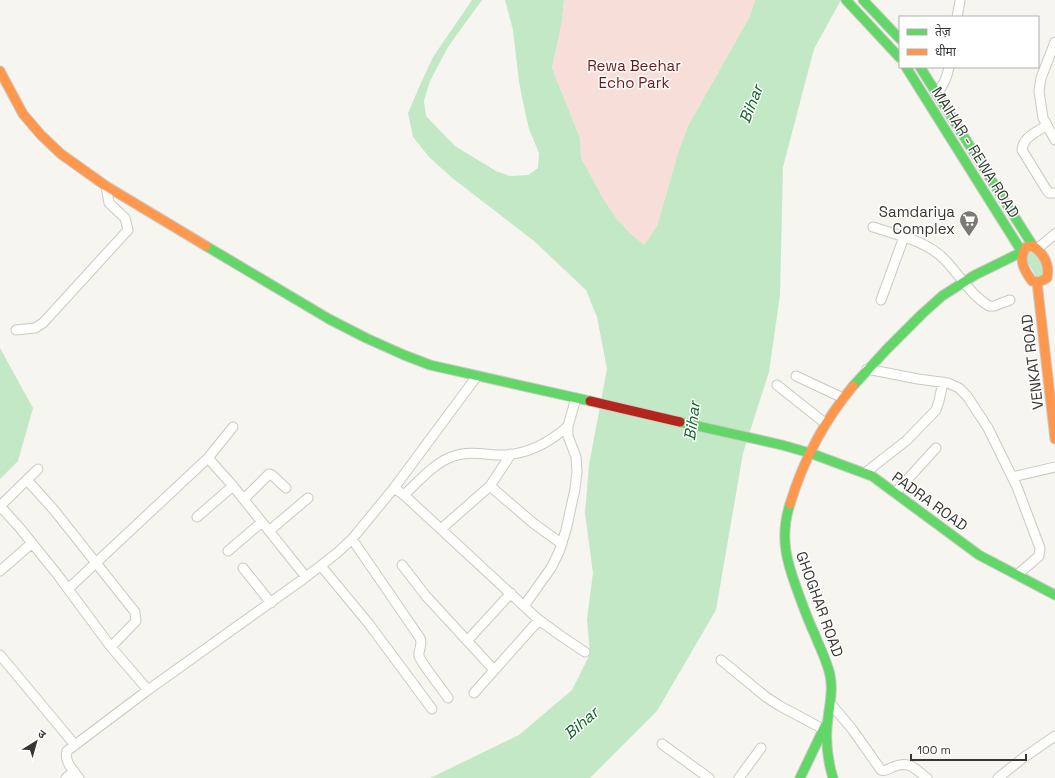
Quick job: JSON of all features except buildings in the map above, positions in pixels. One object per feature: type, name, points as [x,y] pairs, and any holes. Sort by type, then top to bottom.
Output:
[{"type":"street","points":[[846,0],[897,54]]},
{"type":"street","points":[[863,0],[899,38]]},
{"type":"street","points":[[957,16],[960,1]]},
{"type":"street","points":[[1055,42],[1041,78],[1040,91],[1043,118],[1055,140]]},
{"type":"street","name":"MAIHAR - REWA ROAD","points":[[907,68],[1022,252]]},
{"type":"street","name":"MAIHAR - REWA ROAD","points":[[921,68],[1035,247]]},
{"type":"street","points":[[938,93],[947,77],[949,68]]},
{"type":"street","name":"PADRA ROAD","points":[[0,71],[22,113],[33,127],[66,158],[106,186],[361,337],[410,358],[477,376],[782,445],[810,453],[865,473],[872,476],[979,555],[1055,595]]},
{"type":"street","points":[[1046,125],[1026,139],[1022,144],[1022,150],[1049,193],[1055,193]]},
{"type":"street","points":[[16,330],[35,328],[43,323],[128,230],[125,218],[109,203],[106,186]]},
{"type":"street","points":[[873,227],[918,242],[937,253],[946,260],[963,282],[989,306],[994,306],[1010,300]]},
{"type":"street","points":[[1043,282],[1032,281],[1025,271],[1021,260],[1022,252],[1026,247],[1035,247],[1055,234]]},
{"type":"street","points":[[881,300],[904,238]]},
{"type":"street","name":"VENKAT ROAD","points":[[1035,247],[1040,251],[1052,269],[1049,271],[1047,278],[1043,282],[1055,439]]},
{"type":"street","name":"GHOGHAR ROAD","points":[[833,778],[826,748],[828,719],[832,694],[831,680],[828,666],[807,619],[787,561],[784,542],[785,523],[789,506],[810,453],[826,424],[843,398],[867,368],[932,304],[963,282],[999,262],[1022,252]]},
{"type":"street","points":[[867,368],[918,379],[952,384],[959,388],[967,396],[988,428],[1012,477],[1038,543],[1040,552],[1039,556],[1034,562],[1017,575]]},
{"type":"street","points":[[66,778],[77,774],[67,761],[67,751],[148,690],[321,566],[352,539],[394,488],[477,376]]},
{"type":"street","points":[[796,376],[843,398]]},
{"type":"street","points":[[865,473],[907,440],[936,410],[943,382]]},
{"type":"street","points":[[777,385],[826,424]]},
{"type":"street","points":[[524,606],[551,568],[562,544],[566,530],[575,489],[577,471],[576,457],[568,436],[568,426],[576,398]]},
{"type":"street","points":[[404,495],[438,465],[454,456],[465,453],[511,454],[529,450],[545,444],[555,438],[568,426]]},
{"type":"street","points":[[68,589],[208,458],[233,427]]},
{"type":"street","points":[[895,493],[936,448]]},
{"type":"street","points":[[441,529],[490,486],[511,454]]},
{"type":"street","points":[[208,458],[244,499],[306,577]]},
{"type":"street","points":[[1012,477],[1055,467]]},
{"type":"street","points":[[38,469],[0,506],[32,543],[111,647],[148,690]]},
{"type":"street","points":[[244,499],[269,474],[286,488]]},
{"type":"street","points":[[27,480],[54,510],[135,612],[136,621],[134,624],[111,647]]},
{"type":"street","points":[[197,517],[233,486]]},
{"type":"street","points":[[490,486],[533,523],[562,544]]},
{"type":"street","points":[[394,488],[404,495],[539,620],[585,652]]},
{"type":"street","points":[[269,531],[308,498]]},
{"type":"street","points":[[228,550],[262,522]]},
{"type":"street","points":[[352,539],[420,638],[420,660],[448,698]]},
{"type":"street","points":[[0,570],[32,543]]},
{"type":"street","points":[[402,565],[426,596],[494,670]]},
{"type":"street","points":[[321,566],[369,624],[432,709]]},
{"type":"street","points":[[242,568],[271,602]]},
{"type":"street","points":[[466,641],[511,593]]},
{"type":"street","points":[[474,693],[539,620]]},
{"type":"street","points":[[0,655],[75,745]]},
{"type":"street","points":[[721,660],[766,697],[823,729]]},
{"type":"street","points":[[830,704],[852,729],[881,770],[884,771],[899,765],[909,764],[927,778]]},
{"type":"street","points":[[800,778],[828,719]]},
{"type":"street","points":[[998,778],[1023,758],[1055,736]]},
{"type":"street","points":[[662,744],[709,778]]},
{"type":"street","points":[[739,778],[761,748]]},
{"type":"green space","name":"Rewa Beehar Echo Park","points":[[564,0],[755,0],[750,16],[688,126],[679,150],[657,226],[644,245],[616,218],[604,200],[581,158],[580,138],[552,68],[562,21]]},
{"type":"water","name":"Bihar","points":[[472,0],[482,0],[448,47],[430,81],[424,101],[426,116],[455,146],[496,171],[510,176],[528,175],[538,168],[539,153],[529,129],[524,107],[519,82],[513,30],[505,0],[564,0],[562,21],[552,68],[580,138],[581,158],[604,200],[616,218],[644,245],[657,226],[679,150],[688,126],[750,16],[755,0],[841,0],[814,49],[783,167],[780,295],[769,372],[743,453],[716,610],[657,711],[590,778],[430,778],[519,735],[572,690],[590,654],[587,619],[593,573],[585,513],[589,465],[607,369],[597,317],[586,290],[534,241],[451,177],[429,157],[413,137],[408,113],[420,85],[433,57]]},
{"type":"water","points":[[1026,247],[1047,261],[1039,282],[1022,252]]},
{"type":"water","points":[[0,348],[33,408],[18,461],[0,479]]},
{"type":"traffic: fast","points":[[846,0],[899,57]]},
{"type":"traffic: fast","points":[[863,0],[899,38]]},
{"type":"traffic: fast","points":[[907,68],[1022,252]]},
{"type":"traffic: fast","points":[[921,68],[1033,246]]},
{"type":"traffic: fast","points":[[206,246],[329,319],[404,355],[430,365],[590,401]]},
{"type":"traffic: fast","points":[[853,386],[887,349],[942,296],[975,275],[1022,252]]},
{"type":"traffic: fast","points":[[680,422],[782,445],[810,453],[872,476],[979,555],[1055,595]]},
{"type":"traffic: fast","points":[[790,504],[785,528],[788,561],[803,605],[825,660],[831,681],[827,740],[829,763],[833,778]]},
{"type":"traffic: fast","points":[[800,778],[825,726]]},
{"type":"traffic: slow","points":[[0,71],[23,114],[41,135],[61,154],[106,186],[206,246]]},
{"type":"traffic: slow","points":[[1033,246],[1043,256],[1048,268],[1047,278],[1039,282],[1032,281],[1024,269],[1022,261],[1022,256],[1026,247],[1033,246]]},
{"type":"traffic: slow","points":[[1037,282],[1055,439]]},
{"type":"traffic: slow","points":[[790,504],[801,472],[824,427],[842,399],[853,386]]},
{"type":"traffic: jam","points":[[590,401],[680,422]]},
{"type":"place","name":"Samdariya Complex","points":[[969,237]]}]
